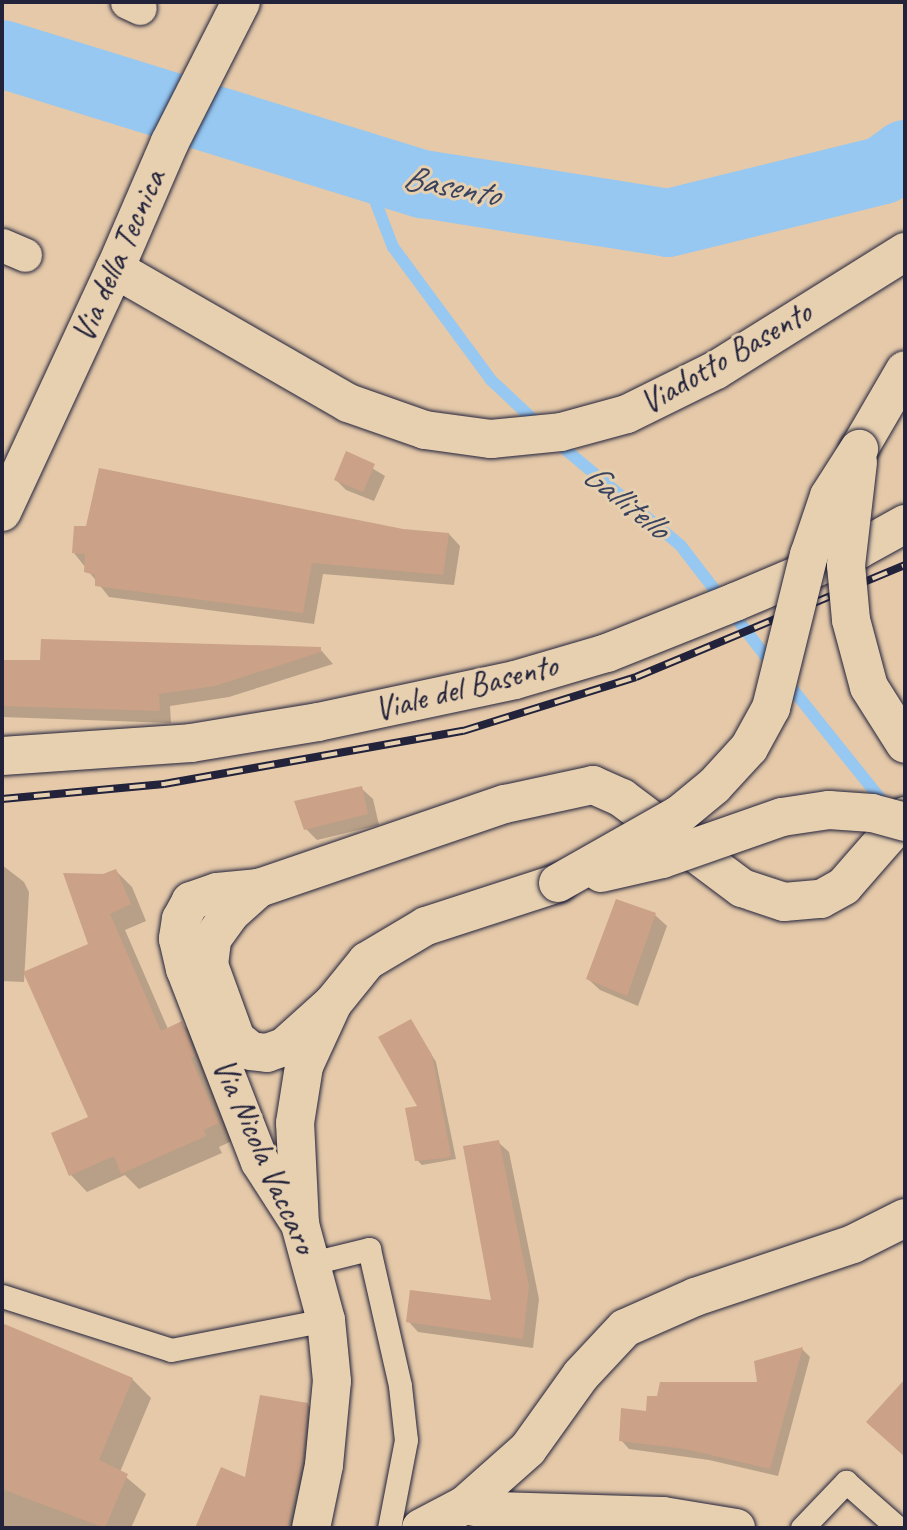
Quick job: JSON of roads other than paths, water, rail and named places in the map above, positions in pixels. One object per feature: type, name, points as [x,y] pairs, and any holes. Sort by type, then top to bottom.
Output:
[{"type":"main road","name":"Via della Tecnica","points":[[2,512],[115,269],[170,142],[241,2]]},
{"type":"main road","name":"Viadotto Basento","points":[[115,269],[348,403],[425,430],[491,439],[561,432],[628,414],[716,370],[905,252]]},
{"type":"main road","points":[[558,883],[680,814],[714,786],[748,748],[771,708],[809,555],[829,496],[905,370]]},
{"type":"main road","points":[[859,449],[846,565],[851,620],[869,687],[905,744]]},
{"type":"main road","name":"Viale del Basento","points":[[2,756],[191,743],[318,722],[479,688],[607,653],[858,550],[905,524]]},
{"type":"main road","points":[[905,816],[844,886],[821,899],[784,902],[742,888],[622,798],[593,785],[505,804],[259,888],[231,913],[212,939],[209,965],[236,1039],[251,1051],[275,1050],[332,1003],[367,961],[426,926],[558,883],[662,859],[782,817],[829,810],[872,813],[905,822]]},
{"type":"main road","name":"Via Nicola Vaccaro","points":[[259,888],[217,892],[191,901],[181,919],[178,939],[185,970],[260,1162],[299,1224],[326,1320],[332,1381],[324,1465],[311,1528]]},
{"type":"main road","points":[[299,1224],[295,1123],[304,1066],[332,1003]]},
{"type":"main road","points":[[421,1528],[465,1505],[528,1449],[581,1375],[625,1328],[695,1297],[853,1244],[905,1218]]},
{"type":"main road","points":[[465,1505],[496,1511],[663,1516],[736,1528]]},
{"type":"lane","points":[[312,1263],[369,1249],[400,1385],[406,1440],[389,1528]]},
{"type":"lane","points":[[2,1296],[171,1350],[326,1320]]},
{"type":"lane","points":[[802,1528],[846,1482],[898,1528]]},
{"type":"waterway","name":"Basento","points":[[2,54],[423,184],[668,223],[883,170],[905,154]]},
{"type":"waterway","name":"Gallitello","points":[[362,166],[393,247],[491,380],[541,427]]},
{"type":"waterway","name":"Gallitello","points":[[554,440],[681,546],[774,667]]},
{"type":"waterway","name":"Gallitello","points":[[786,681],[886,806]]},
{"type":"railway","points":[[2,799],[164,784],[463,731],[636,677],[905,565]]}]
